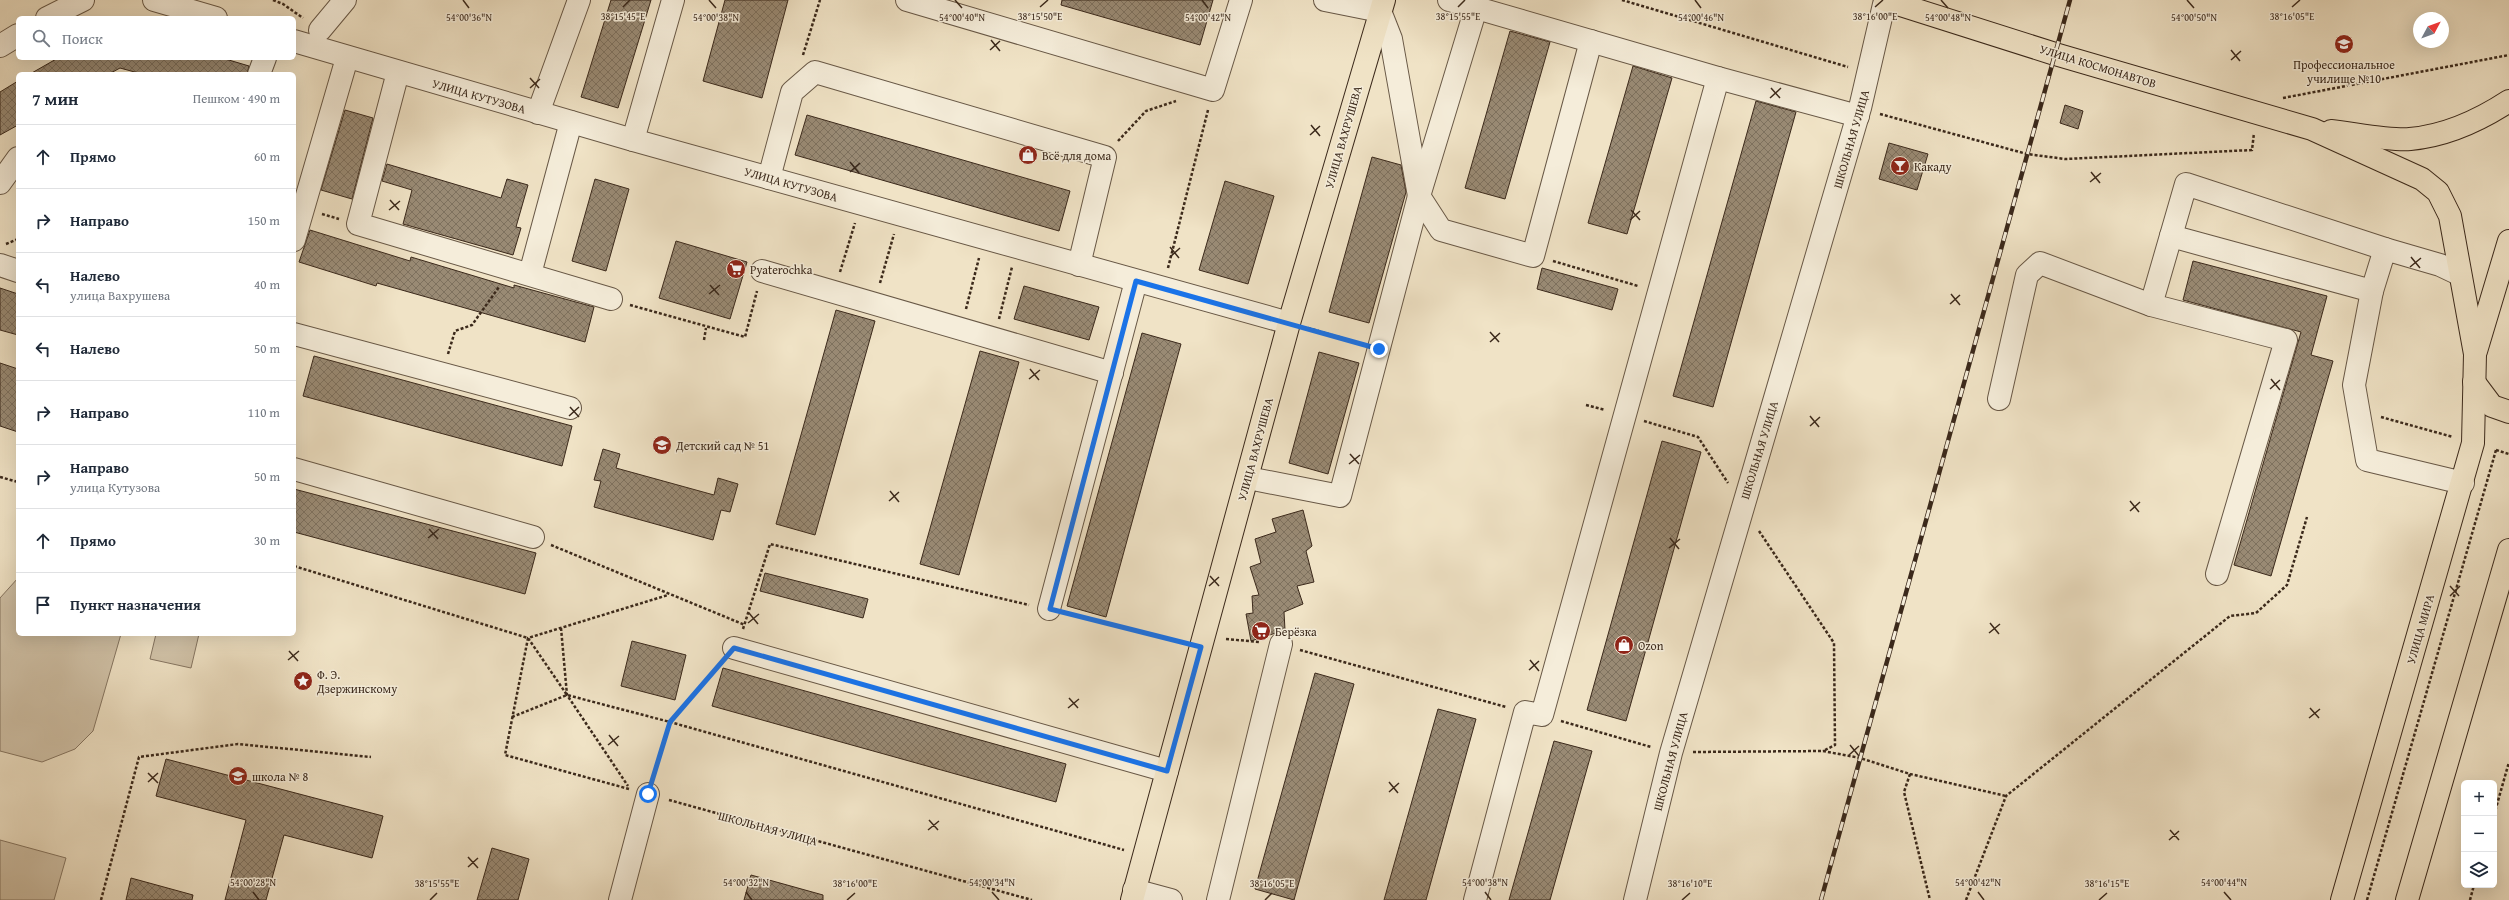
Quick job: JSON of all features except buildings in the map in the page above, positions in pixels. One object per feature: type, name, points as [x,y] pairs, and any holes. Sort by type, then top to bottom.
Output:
[{"type":"main road","name":"УЛИЦА КОСМОНАВТОВ","points":[[1885,0],[2055,54],[2312,129]]},
{"type":"main road","name":"УЛИЦА ВАХРУШЕВА","points":[[1133,895],[1248,478],[1289,323],[1382,6]]},
{"type":"main road","points":[[2312,129],[2409,140],[2449,131],[2490,114],[2509,101]]},
{"type":"main road","points":[[2312,129],[2422,179],[2438,192],[2450,216],[2459,274],[2475,354]]},
{"type":"main road","points":[[2475,354],[2509,241]]},
{"type":"main road","name":"УЛИЦА МИРА","points":[[2342,900],[2463,483],[2473,443],[2475,354]]},
{"type":"main road","points":[[2474,382],[2492,406],[2509,412]]},
{"type":"main road","points":[[2407,900],[2509,550]]},
{"type":"street","points":[[51,16],[83,0]]},
{"type":"street","points":[[154,0],[209,16]]},
{"type":"street","points":[[320,30],[345,0]]},
{"type":"street","points":[[538,113],[579,0]]},
{"type":"street","points":[[633,140],[673,0]]},
{"type":"street","points":[[907,0],[1213,90],[1241,0]]},
{"type":"street","points":[[1325,0],[1382,6],[1391,39],[1419,196],[1441,230],[1533,256],[1591,41]]},
{"type":"street","points":[[1449,0],[1718,78],[1859,112]]},
{"type":"street","name":"ШКОЛЬНАЯ УЛИЦА","points":[[1635,900],[1674,745],[1859,112],[1885,0]]},
{"type":"street","points":[[1248,478],[1340,496],[1419,196],[1476,8]]},
{"type":"street","points":[[0,46],[16,36]]},
{"type":"street","name":"УЛИЦА КУТУЗОВА","points":[[296,42],[347,58],[633,140],[1289,323]]},
{"type":"street","points":[[296,233],[347,58]]},
{"type":"street","points":[[260,72],[264,60]]},
{"type":"street","points":[[398,72],[358,224],[611,299]]},
{"type":"street","points":[[769,178],[792,92],[815,72],[1105,157],[1079,265]]},
{"type":"street","points":[[1475,900],[1525,712],[1542,715],[1718,78]]},
{"type":"street","points":[[521,272],[571,122]]},
{"type":"street","points":[[0,184],[16,161]]},
{"type":"street","points":[[2151,305],[2186,184],[2385,249],[2440,265],[2459,274]]},
{"type":"street","points":[[2171,236],[2372,291]]},
{"type":"street","points":[[2385,249],[2372,291],[2354,385],[2367,460],[2463,483]]},
{"type":"street","points":[[1999,399],[2027,275],[2040,263],[2151,305],[2286,340],[2217,574]]},
{"type":"street","points":[[0,265],[16,270]]},
{"type":"street","points":[[762,272],[1112,373]]},
{"type":"street","points":[[1050,609],[1136,281]]},
{"type":"street","points":[[296,335],[570,408]]},
{"type":"street","points":[[296,469],[533,537]]},
{"type":"street","points":[[1218,900],[1281,644]]},
{"type":"street","points":[[734,648],[1167,771]]},
{"type":"street","points":[[620,900],[639,792]]},
{"type":"street","points":[[1133,895],[1171,900]]},
{"type":"path","points":[[802,61],[820,0]]},
{"type":"path","points":[[1622,0],[1869,73]]},
{"type":"path","points":[[1859,112],[2027,154],[2065,160],[2252,150],[2256,113],[2281,98],[2509,55]]},
{"type":"path","points":[[1162,288],[1213,90]]},
{"type":"path","points":[[1126,131],[1146,111]]},
{"type":"path","points":[[833,292],[861,204]]},
{"type":"path","points":[[303,208],[358,224]]},
{"type":"path","points":[[874,304],[900,214]]},
{"type":"path","points":[[961,330],[984,238]]},
{"type":"path","points":[[0,247],[16,240]]},
{"type":"path","points":[[994,340],[1018,248]]},
{"type":"path","points":[[1533,256],[1659,291]]},
{"type":"path","points":[[442,374],[454,331],[472,325],[521,272]]},
{"type":"path","points":[[611,299],[706,328],[745,337],[762,272]]},
{"type":"path","points":[[1289,323],[1379,349]]},
{"type":"path","points":[[704,340],[706,328]]},
{"type":"path","points":[[2358,410],[2509,454]]},
{"type":"path","points":[[2367,900],[2496,450]]},
{"type":"path","points":[[0,477],[16,481]]},
{"type":"path","points":[[1966,900],[2006,796],[2230,616],[2256,613],[2287,585],[2307,517]]},
{"type":"path","points":[[533,537],[668,595],[745,625]]},
{"type":"path","points":[[528,638],[567,695],[639,792],[670,722],[734,648],[745,625],[770,544],[1050,609],[1222,652],[1226,639],[1281,644],[1525,712]]},
{"type":"path","points":[[296,567],[528,638],[668,595]]},
{"type":"path","points":[[561,628],[567,695]]},
{"type":"path","points":[[512,718],[528,638]]},
{"type":"path","points":[[512,718],[567,695],[670,722],[1144,856]]},
{"type":"path","name":"ШКОЛЬНАЯ УЛИЦА","points":[[512,718],[505,755],[1032,900]]},
{"type":"path","points":[[101,900],[139,757],[238,744],[371,757]]},
{"type":"path","points":[[1823,751],[1882,763],[1910,774],[2006,796]]},
{"type":"path","points":[[2497,805],[2509,762]]},
{"type":"path","points":[[1910,774],[1904,792],[1930,900]]},
{"type":"path","points":[[2504,781],[2509,783]]},
{"type":"path","points":[[2470,900],[2473,888]]},
{"type":"shaded area","points":[[16,580],[16,636],[120,636],[93,731],[75,749],[42,762],[0,751],[0,598]]},
{"type":"shaded area","points":[[156,636],[199,636],[191,668],[150,659]]},
{"type":"shaded area","points":[[0,840],[66,858],[54,900],[0,900]]},
{"type":"railway","points":[[1821,900],[2070,0]]},
{"type":"place","name":"Профессиональное училище №10","points":[[2344,44]]},
{"type":"place","name":"Всё для дома","points":[[1028,155]]},
{"type":"place","name":"Какаду","points":[[1900,166]]},
{"type":"place","name":"Pyaterochka","points":[[736,269]]},
{"type":"place","name":"Детский сад № 51","points":[[662,445]]},
{"type":"place","name":"Берёзка","points":[[1261,631]]},
{"type":"place","name":"Ozon","points":[[1624,645]]},
{"type":"place","name":"Ф. Э. Дзержинскому","points":[[303,681]]},
{"type":"place","name":"школа № 8","points":[[238,776]]},
{"type":"route","points":[[648,794],[670,722],[734,648],[1167,771],[1201,647],[1050,609],[1136,281],[1379,349]]}]
